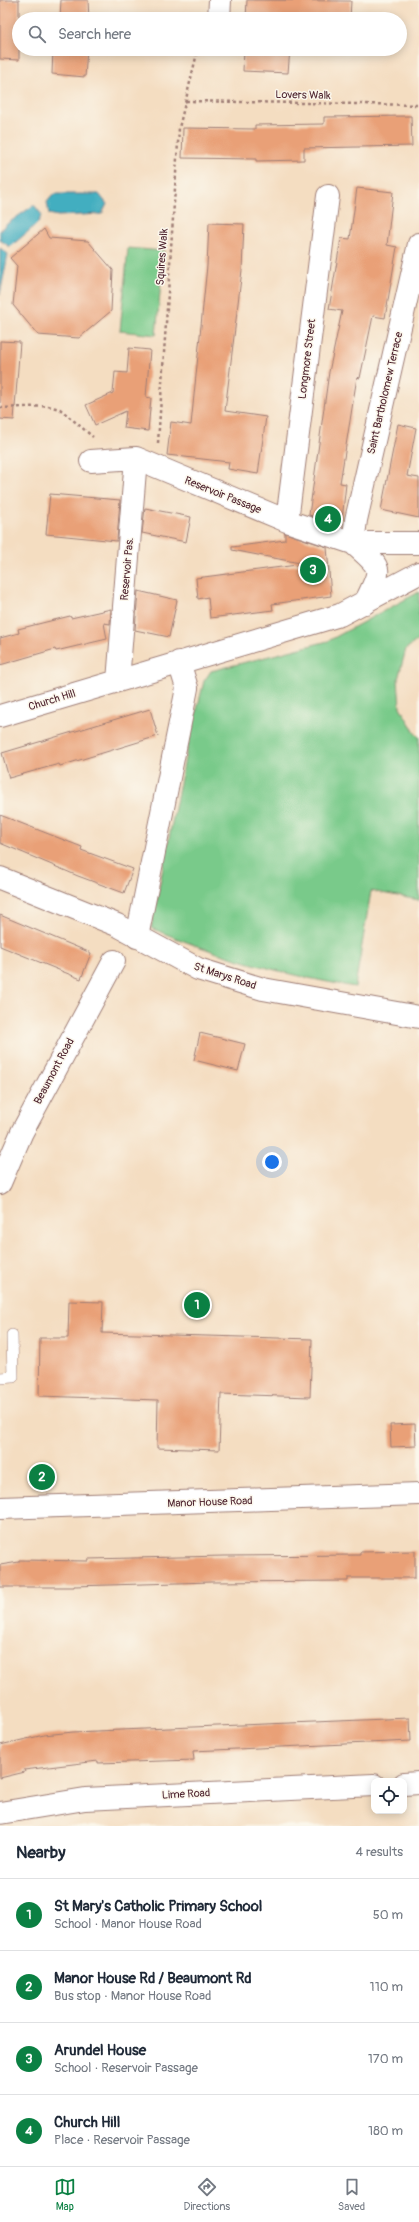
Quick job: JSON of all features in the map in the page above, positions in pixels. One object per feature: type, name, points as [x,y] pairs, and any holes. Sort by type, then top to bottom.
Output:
[{"type":"street","points":[[219,12],[220,0]]},
{"type":"street","name":"Longmore Street","points":[[287,521],[328,196]]},
{"type":"street","name":"Saint Bartholomew Terrace","points":[[353,542],[356,520],[419,244]]},
{"type":"street","name":"Reservoir Passage","points":[[91,461],[128,459],[156,467],[287,521],[353,542],[419,543]]},
{"type":"street","name":"Reservoir Pas.","points":[[118,681],[128,459]]},
{"type":"street","name":"Reservoir Passage","points":[[353,542],[376,563],[378,576],[365,603]]},
{"type":"street","name":"Church Hill","points":[[0,716],[340,615],[419,573]]},
{"type":"street","points":[[137,937],[187,688],[179,662]]},
{"type":"street","name":"St Marys Road","points":[[0,878],[117,925],[198,969],[263,989],[419,1017]]},
{"type":"street","name":"Beaumont Road","points":[[0,1183],[22,1132],[114,961]]},
{"type":"street","name":"Manor House Road","points":[[0,1508],[419,1494]]},
{"type":"street","points":[[407,1784],[419,1783]]},
{"type":"street","name":"Lime Road","points":[[0,1813],[85,1799],[371,1785]]},
{"type":"lane","points":[[0,1378],[13,1377],[12,1336]]},
{"type":"path","name":"Squires Walk","points":[[156,467],[178,128],[196,56]]},
{"type":"path","name":"Lovers Walk","points":[[186,101],[419,105]]},
{"type":"path","points":[[0,408],[48,406],[60,409],[128,459]]},
{"type":"green space","points":[[128,248],[164,251],[156,335],[120,331]]},
{"type":"green space","points":[[419,592],[419,639],[406,649],[398,679],[400,707],[415,733],[419,737],[419,900],[371,891],[355,987],[303,977],[252,964],[151,928],[185,758],[204,681],[211,671],[328,641]]},
{"type":"water","points":[[54,194],[99,194],[107,204],[102,214],[58,216],[49,214],[47,202]]},
{"type":"water","points":[[34,205],[42,215],[37,224],[10,247],[0,240],[0,231],[4,226]]},
{"type":"water","points":[[0,248],[8,254],[0,295]]},
{"type":"building","points":[[0,0],[19,0],[19,12],[12,12],[12,56],[19,56],[19,60],[0,59]]},
{"type":"building","points":[[61,0],[88,0],[89,12],[60,12]]},
{"type":"building","points":[[247,0],[351,1],[350,12],[246,12]]},
{"type":"building","points":[[53,56],[86,56],[85,77],[52,74]]},
{"type":"building","points":[[244,56],[289,56],[288,73],[243,71]]},
{"type":"building","points":[[411,116],[412,146],[304,148],[304,160],[256,161],[256,159],[182,158],[183,128],[255,129],[255,125],[324,124],[324,117]]},
{"type":"building","points":[[357,188],[393,192],[387,245],[397,247],[385,318],[373,316],[360,378],[357,377],[340,483],[346,484],[342,520],[324,518],[324,520],[309,515],[329,372],[342,311],[329,309],[341,238],[350,239]]},
{"type":"building","points":[[209,223],[244,224],[242,270],[225,411],[266,417],[258,474],[228,469],[229,462],[167,455],[171,422],[191,425],[207,266]]},
{"type":"building","points":[[44,229],[49,238],[88,241],[113,270],[111,311],[79,338],[38,335],[13,305],[17,266],[10,258]]},
{"type":"building","points":[[0,341],[20,342],[14,420],[0,419]]},
{"type":"building","points":[[129,348],[150,350],[146,397],[151,398],[148,431],[124,428],[126,411],[95,425],[86,405],[113,393],[115,372],[127,373]]},
{"type":"building","points":[[398,424],[416,428],[407,476],[419,478],[419,518],[381,510]]},
{"type":"building","points":[[50,494],[120,500],[117,541],[46,534]]},
{"type":"building","points":[[145,508],[191,517],[186,542],[142,533]]},
{"type":"building","points":[[285,533],[327,547],[331,596],[272,604],[273,610],[210,618],[208,597],[198,599],[196,578],[305,564],[232,550],[232,547],[285,540]]},
{"type":"building","points":[[138,591],[177,600],[169,637],[135,630]]},
{"type":"building","points":[[111,609],[110,624],[104,623],[107,639],[56,651],[55,649],[0,665],[0,638],[19,633],[18,629],[70,616],[71,618]]},
{"type":"building","points":[[150,709],[158,736],[60,766],[59,764],[9,778],[2,753]]},
{"type":"building","points":[[0,815],[82,847],[81,850],[133,869],[124,893],[78,876],[0,843]]},
{"type":"building","points":[[0,915],[91,953],[81,979],[0,946]]},
{"type":"building","points":[[200,1033],[245,1044],[238,1071],[194,1060]]},
{"type":"building","points":[[69,1301],[103,1302],[102,1333],[312,1339],[310,1397],[221,1394],[219,1450],[157,1448],[158,1400],[39,1396],[40,1338],[68,1338]]},
{"type":"building","points":[[415,1424],[416,1446],[391,1447],[390,1425]]},
{"type":"building","points":[[415,1551],[415,1578],[348,1578],[348,1581],[211,1582],[74,1587],[0,1587],[0,1565],[19,1562],[19,1560],[88,1561],[88,1559],[224,1556],[360,1555],[360,1552]]},
{"type":"building","points":[[410,1718],[411,1741],[193,1751],[194,1760],[98,1763],[98,1761],[24,1770],[25,1772],[0,1778],[0,1745],[44,1735],[73,1732]]},
{"type":"place","name":"Church Hill","points":[[328,519]]},
{"type":"place","name":"Arundel House","points":[[313,570]]},
{"type":"place","name":"St Mary's Catholic Primary School","points":[[197,1305]]},
{"type":"place","name":"Manor House Rd / Beaumont Rd","points":[[42,1477]]}]
